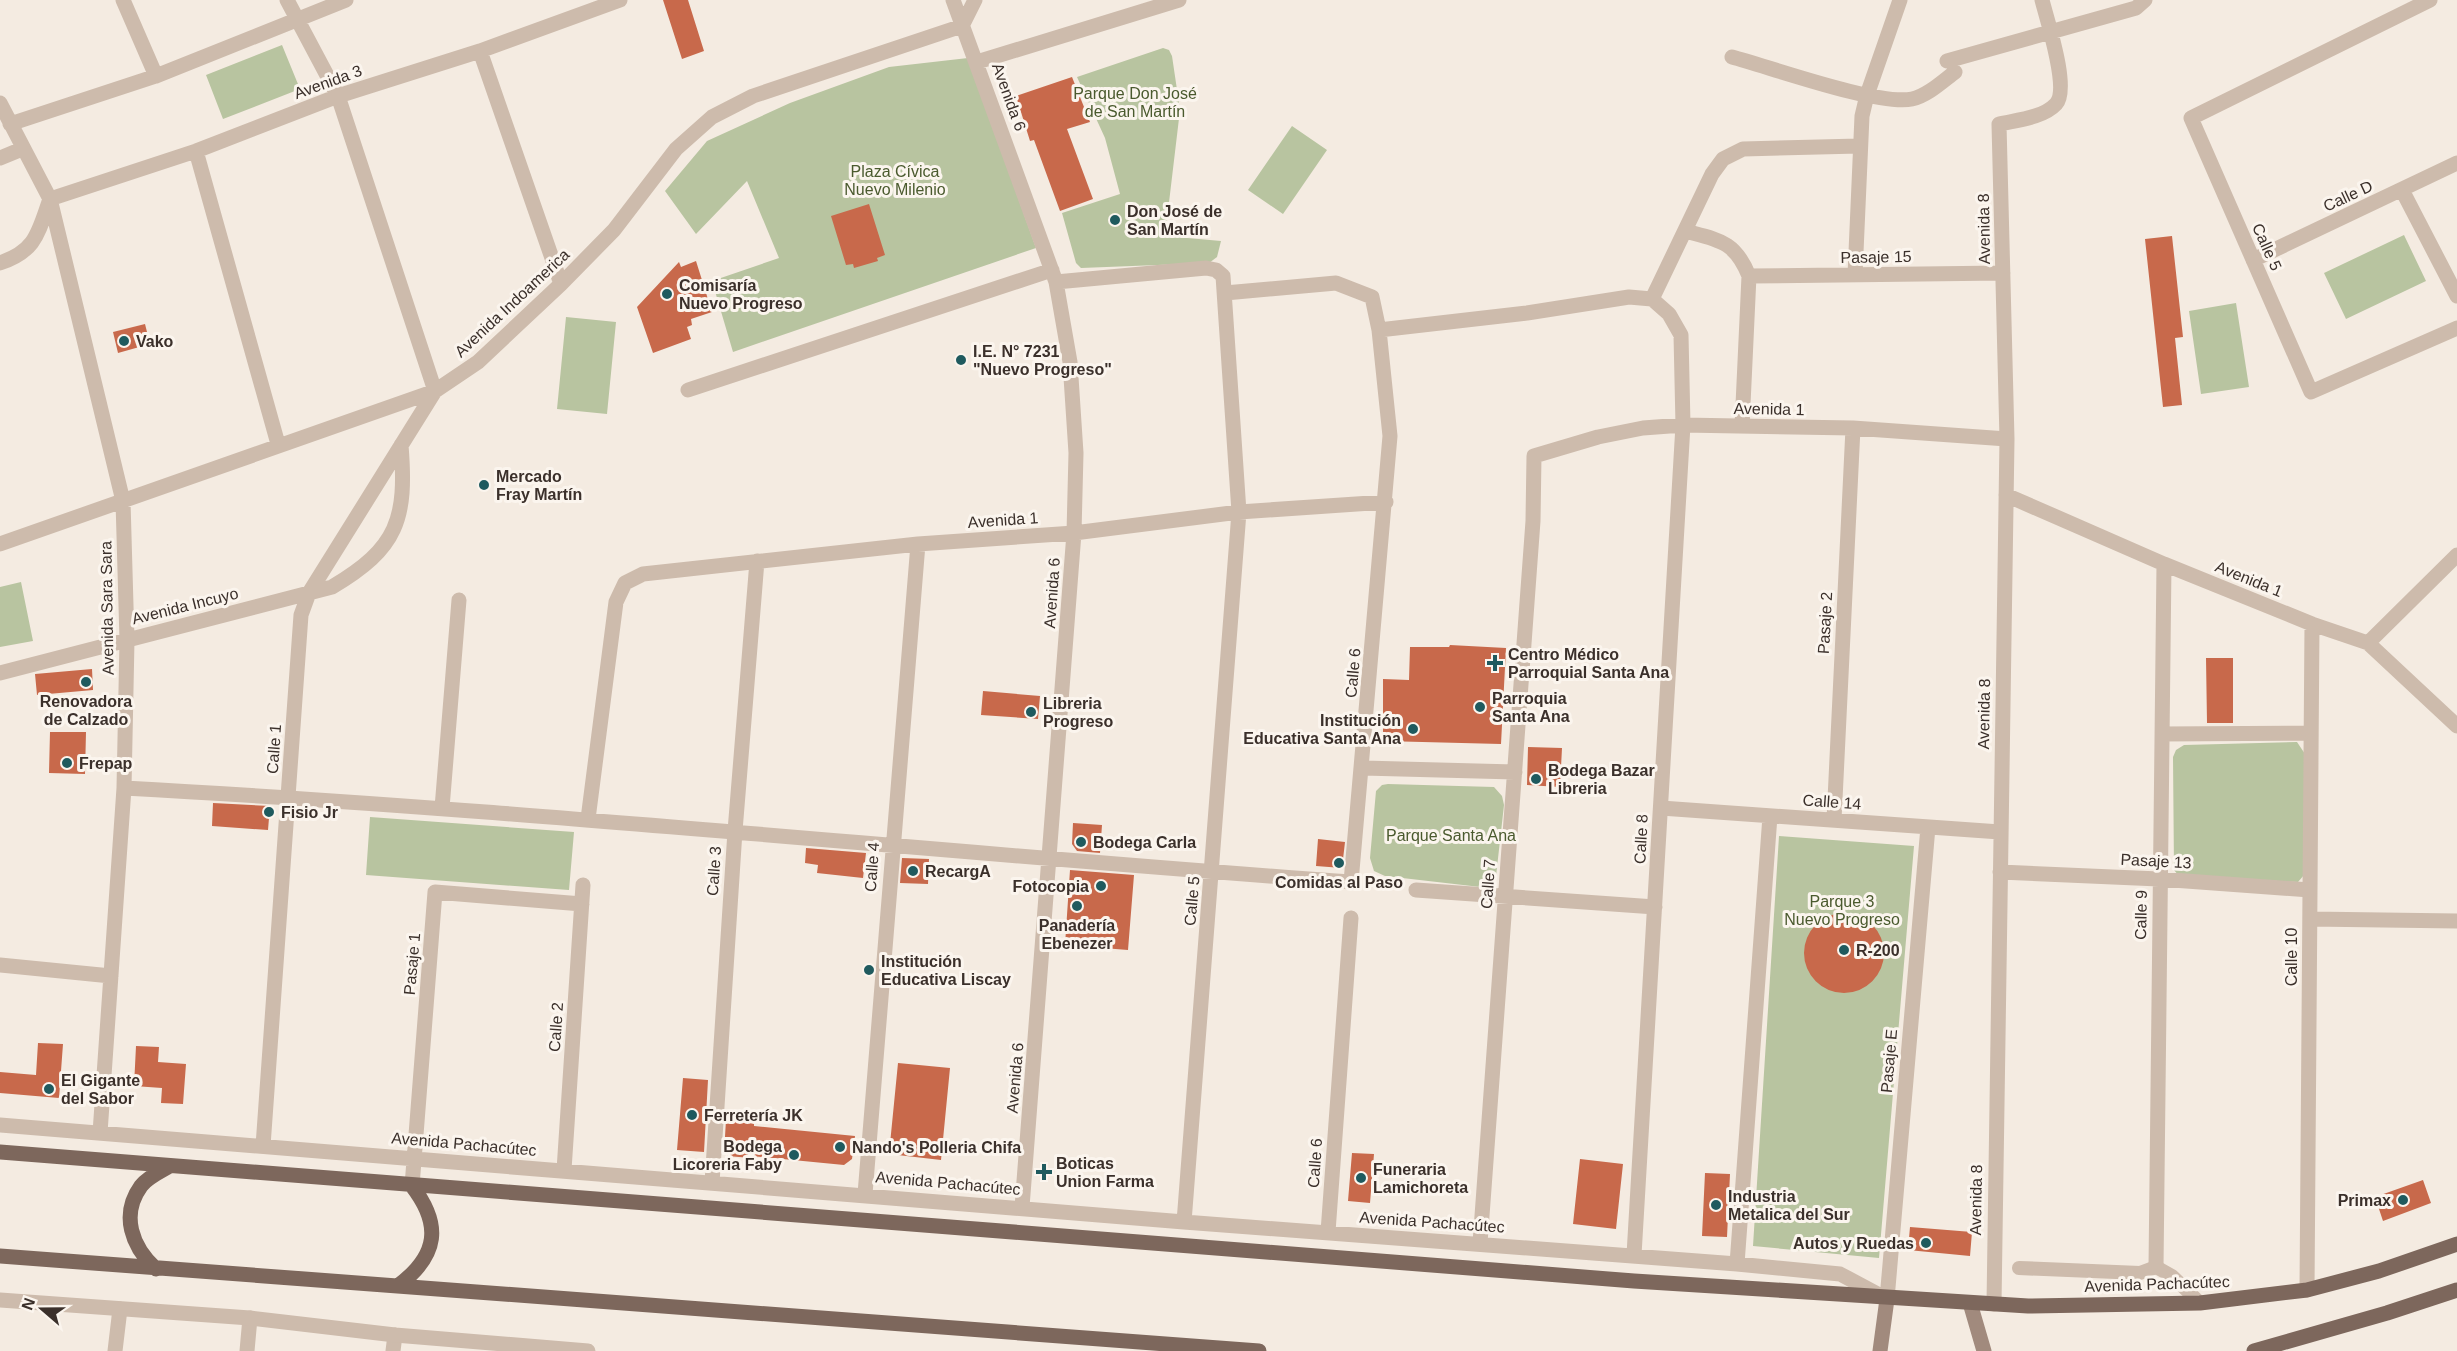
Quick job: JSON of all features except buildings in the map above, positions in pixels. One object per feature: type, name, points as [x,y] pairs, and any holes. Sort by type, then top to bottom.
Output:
[{"type":"main road","name":"Avenida Pachacútec","points":[[0,1152],[411,1186],[1887,1299],[1994,1304],[2200,1303],[2307,1290],[2379,1271],[2457,1244]]},
{"type":"main road","points":[[156,1269],[142,1256],[133,1239],[129,1220],[133,1201],[142,1184],[168,1167]]},
{"type":"main road","points":[[399,1285],[418,1270],[429,1250],[432,1226],[425,1203],[411,1186]]},
{"type":"main road","points":[[0,1256],[1259,1351]]},
{"type":"main road","points":[[2254,1351],[2387,1313],[2457,1290]]},
{"type":"main road","points":[[1880,1351],[1887,1299]]},
{"type":"main road","points":[[1970,1303],[1984,1351]]},
{"type":"street","points":[[123,0],[156,76]]},
{"type":"street","points":[[287,0],[296,21],[338,96],[435,391]]},
{"type":"street","points":[[10,124],[156,76],[346,0]]},
{"type":"street","name":"Avenida 3","points":[[50,199],[196,151],[338,96],[480,51],[620,0]]},
{"type":"street","name":"Avenida 6","points":[[953,0],[1054,276],[1070,362],[1076,453],[1074,532],[1051,860],[1022,1207]]},
{"type":"street","points":[[962,26],[975,0]]},
{"type":"street","points":[[977,62],[1179,0]]},
{"type":"street","points":[[1855,275],[1859,146],[1867,95],[1900,0]]},
{"type":"street","points":[[2042,0],[2050,32]]},
{"type":"street","points":[[1732,57],[1867,95],[1896,100],[1914,99],[1951,67],[2050,32],[2136,8],[2145,0]]},
{"type":"street","name":"Calle 5","points":[[2430,0],[2191,118],[2311,392],[2457,328]]},
{"type":"street","name":"Avenida Indoamerica","points":[[0,544],[278,444],[435,391],[478,362],[561,284],[614,230],[676,149],[712,117],[753,96],[962,26]]},
{"type":"street","name":"Avenida 8","points":[[1994,1304],[2007,439],[1999,124],[2045,112],[2058,103],[2062,86],[2050,32]]},
{"type":"street","points":[[480,51],[561,284]]},
{"type":"street","name":"Avenida Sara Sara","points":[[0,103],[50,199],[123,501],[127,640],[124,788],[100,1133]]},
{"type":"street","points":[[1379,330],[1527,313],[1629,297],[1652,299],[1712,174],[1723,159],[1743,148],[1859,146]]},
{"type":"street","points":[[0,158],[22,149]]},
{"type":"street","points":[[196,151],[278,444]]},
{"type":"street","name":"Calle D","points":[[2253,260],[2457,163]]},
{"type":"street","points":[[2402,190],[2457,296]]},
{"type":"street","points":[[0,263],[25,253],[38,232],[50,199]]},
{"type":"street","points":[[1685,231],[1726,242],[1742,258],[1749,276],[1742,426]]},
{"type":"street","points":[[688,390],[1054,276],[1206,268],[1216,270],[1223,276],[1225,293]]},
{"type":"street","name":"Pasaje 15","points":[[1749,276],[2003,273]]},
{"type":"street","name":"Calle 6","points":[[1213,872],[1352,882],[1390,436],[1379,330],[1372,297],[1336,283],[1225,293]]},
{"type":"street","name":"Calle 5","points":[[1184,1222],[1213,872],[1239,512],[1225,293]]},
{"type":"street","name":"Calle 8","points":[[1634,1255],[1683,425],[1681,335],[1669,314],[1652,299]]},
{"type":"street","name":"Calle 1","points":[[263,1146],[301,615],[309,593],[435,391]]},
{"type":"street","name":"Avenida 1","points":[[1534,456],[1598,437],[1643,428],[1683,425],[1853,428],[2007,439]]},
{"type":"street","name":"Pasaje 2","points":[[1834,820],[1853,428]]},
{"type":"street","name":"Avenida Incuyo","points":[[0,673],[332,587],[360,571],[384,548],[397,525],[402,500],[401,445]]},
{"type":"street","name":"Calle 7","points":[[1480,1243],[1533,521],[1534,456]]},
{"type":"street","name":"Avenida 1","points":[[2006,495],[2164,564],[2312,624],[2368,643],[2457,726]]},
{"type":"street","name":"Avenida 1","points":[[588,819],[616,602],[625,583],[643,574],[918,544],[1074,532],[1239,512],[1386,502]]},
{"type":"street","name":"Calle 4","points":[[865,1194],[918,544]]},
{"type":"street","points":[[2368,643],[2457,555]]},
{"type":"street","name":"Calle 3","points":[[712,1183],[735,831],[758,561]]},
{"type":"street","name":"Calle 9","points":[[2156,1267],[2164,564]]},
{"type":"street","points":[[442,808],[459,600]]},
{"type":"street","name":"Calle 10","points":[[2307,1290],[2312,624]]},
{"type":"street","points":[[2162,734],[2311,733]]},
{"type":"street","points":[[1363,768],[1515,772]]},
{"type":"street","points":[[124,788],[288,796],[588,819],[1213,872]]},
{"type":"street","name":"Calle 14","points":[[1661,808],[2000,832]]},
{"type":"street","points":[[1737,1264],[1770,816]]},
{"type":"street","name":"Pasaje E","points":[[1887,1299],[1928,827]]},
{"type":"street","name":"Pasaje 13","points":[[2000,872],[2159,879],[2310,890]]},
{"type":"street","name":"Calle 2","points":[[564,1170],[583,885]]},
{"type":"street","points":[[1416,890],[1655,907]]},
{"type":"street","name":"Pasaje 1","points":[[411,1186],[435,892],[582,904]]},
{"type":"street","name":"Calle 6","points":[[1328,1232],[1351,918]]},
{"type":"street","points":[[2310,919],[2457,921]]},
{"type":"street","points":[[0,965],[111,976]]},
{"type":"street","name":"Avenida Pachacútec","points":[[0,1125],[865,1194],[1184,1222],[1737,1264],[1840,1274],[1887,1299]]},
{"type":"street","points":[[2019,1268],[2140,1273],[2156,1267],[2172,1275],[2200,1303]]},
{"type":"street","points":[[0,1300],[249,1318],[395,1335],[588,1351]]},
{"type":"street","points":[[115,1351],[120,1309]]},
{"type":"street","points":[[247,1351],[249,1318]]},
{"type":"street","points":[[393,1351],[395,1335]]},
{"type":"green space","points":[[282,45],[300,89],[223,119],[206,75]]},
{"type":"green space","name":"Parque Don José de San Martín","points":[[1163,48],[1169,50],[1172,56],[1180,110],[1165,236],[1221,241],[1217,257],[1209,263],[1081,268],[1076,263],[1062,213],[1120,194],[1105,138],[1077,77]]},
{"type":"green space","name":"Plaza Cívica Nuevo Milenio","points":[[968,58],[1036,248],[733,352],[712,281],[779,258],[747,181],[696,234],[665,191],[707,141],[790,103],[889,67]]},
{"type":"green space","points":[[1292,126],[1327,150],[1283,214],[1248,190]]},
{"type":"green space","points":[[2404,235],[2426,281],[2346,319],[2324,273]]},
{"type":"green space","points":[[2236,303],[2249,387],[2201,394],[2189,311]]},
{"type":"green space","points":[[566,317],[616,322],[607,414],[557,409]]},
{"type":"green space","points":[[21,582],[33,641],[0,647],[0,587]]},
{"type":"green space","points":[[2297,742],[2305,754],[2304,875],[2298,882],[2179,876],[2174,870],[2173,757],[2176,750],[2184,745]]},
{"type":"green space","name":"Parque Santa Ana","points":[[1382,785],[1494,787],[1502,796],[1504,805],[1495,885],[1489,888],[1385,876],[1374,871],[1370,858],[1376,791]]},
{"type":"green space","points":[[370,817],[574,832],[569,890],[366,875]]},
{"type":"green space","name":"Parque 3 Nuevo Progreso","points":[[1779,836],[1914,846],[1879,1258],[1753,1246]]},
{"type":"place","name":"Don José de San Martín","points":[[1115,220]]},
{"type":"place","name":"Comisaría Nuevo Progreso","points":[[667,294]]},
{"type":"place","name":"Vako","points":[[124,341]]},
{"type":"place","name":"I.E. N° 7231 \"Nuevo Progreso\"","points":[[961,360]]},
{"type":"place","name":"Mercado Fray Martín","points":[[484,485]]},
{"type":"place","name":"Centro Médico Parroquial Santa Ana","points":[[1495,663]]},
{"type":"place","name":"Renovadora de Calzado","points":[[86,682]]},
{"type":"place","name":"Parroquia Santa Ana","points":[[1480,707]]},
{"type":"place","name":"Libreria Progreso","points":[[1031,712]]},
{"type":"place","name":"Institución Educativa Santa Ana","points":[[1413,729]]},
{"type":"place","name":"Frepap","points":[[67,763]]},
{"type":"place","name":"Bodega Bazar Libreria","points":[[1536,779]]},
{"type":"place","name":"Fisio Jr","points":[[269,812]]},
{"type":"place","name":"Bodega Carla","points":[[1081,842]]},
{"type":"place","name":"Comidas al Paso","points":[[1339,863]]},
{"type":"place","name":"RecargA","points":[[913,871]]},
{"type":"place","name":"Fotocopia","points":[[1101,886]]},
{"type":"place","name":"Panadería Ebenezer","points":[[1077,906]]},
{"type":"place","name":"R-200","points":[[1844,950]]},
{"type":"place","name":"Institución Educativa Liscay","points":[[869,970]]},
{"type":"place","name":"El Gigante del Sabor","points":[[49,1089]]},
{"type":"place","name":"Ferretería JK","points":[[692,1115]]},
{"type":"place","name":"Nando's Polleria Chifa","points":[[840,1147]]},
{"type":"place","name":"Bodega Licoreria Faby","points":[[794,1155]]},
{"type":"place","name":"Boticas Union Farma","points":[[1044,1172]]},
{"type":"place","name":"Funeraria Lamichoreta","points":[[1361,1178]]},
{"type":"place","name":"Primax","points":[[2403,1200]]},
{"type":"place","name":"Industria Metalica del Sur","points":[[1716,1205]]},
{"type":"place","name":"Autos y Ruedas","points":[[1926,1243]]}]
